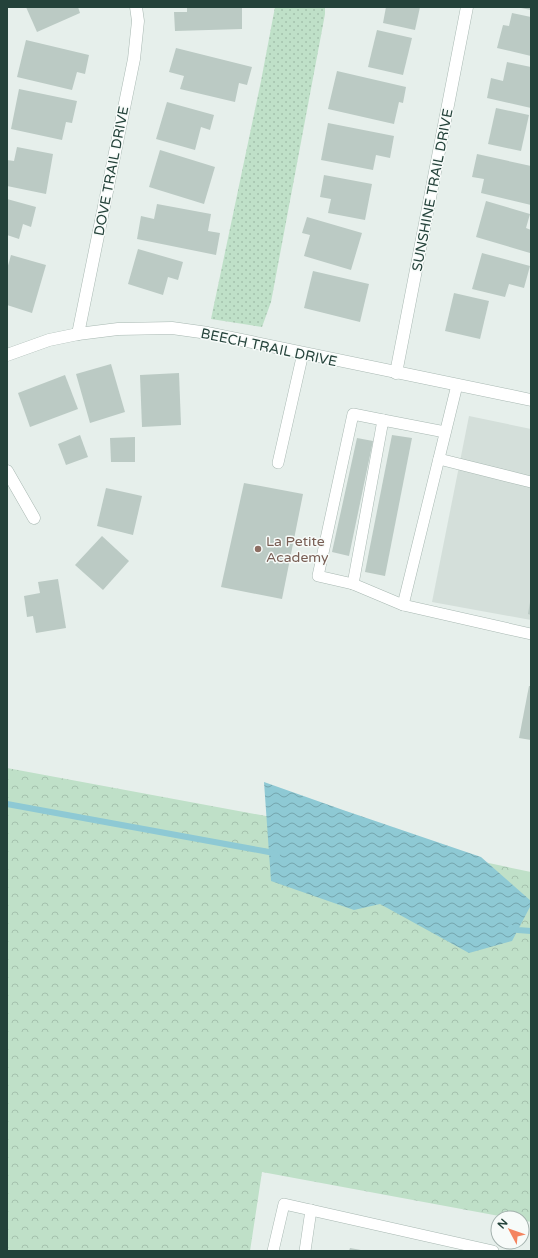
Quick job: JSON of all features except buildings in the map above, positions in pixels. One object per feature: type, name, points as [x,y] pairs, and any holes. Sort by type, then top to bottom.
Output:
[{"type":"street","name":"DOVE TRAIL DRIVE","points":[[78,334],[134,59],[138,21],[136,7]]},
{"type":"street","name":"SUNSHINE TRAIL DRIVE","points":[[396,373],[467,7]]},
{"type":"street","name":"BEECH TRAIL DRIVE","points":[[7,355],[49,340],[78,334],[118,329],[172,328],[208,333],[531,400]]},
{"type":"street","points":[[7,471],[34,518]]},
{"type":"lane","points":[[278,463],[303,353]]},
{"type":"lane","points":[[403,605],[457,385]]},
{"type":"lane","points":[[445,432],[353,414],[318,576],[353,584],[403,605],[531,634]]},
{"type":"lane","points":[[353,584],[383,420]]},
{"type":"lane","points":[[439,459],[531,482]]},
{"type":"lane","points":[[273,1251],[284,1204],[493,1251]]},
{"type":"lane","points":[[305,1251],[310,1210]]},
{"type":"shaded area","points":[[469,416],[531,429],[531,620],[432,602]]},
{"type":"green space","points":[[275,7],[325,7],[325,14],[271,302],[262,327],[211,319]]},
{"type":"green space","points":[[7,768],[266,816],[531,872],[531,1222],[530,1210],[490,1210],[490,1214],[262,1172],[250,1251],[7,1251]]},
{"type":"water","points":[[264,782],[481,857],[531,901],[531,905],[512,941],[469,953],[380,904],[354,910],[271,881]]},
{"type":"waterway","points":[[7,804],[269,852],[277,855]]},
{"type":"waterway","points":[[511,928],[531,931]]},
{"type":"place","name":"La Petite Academy","points":[[258,549]]}]
